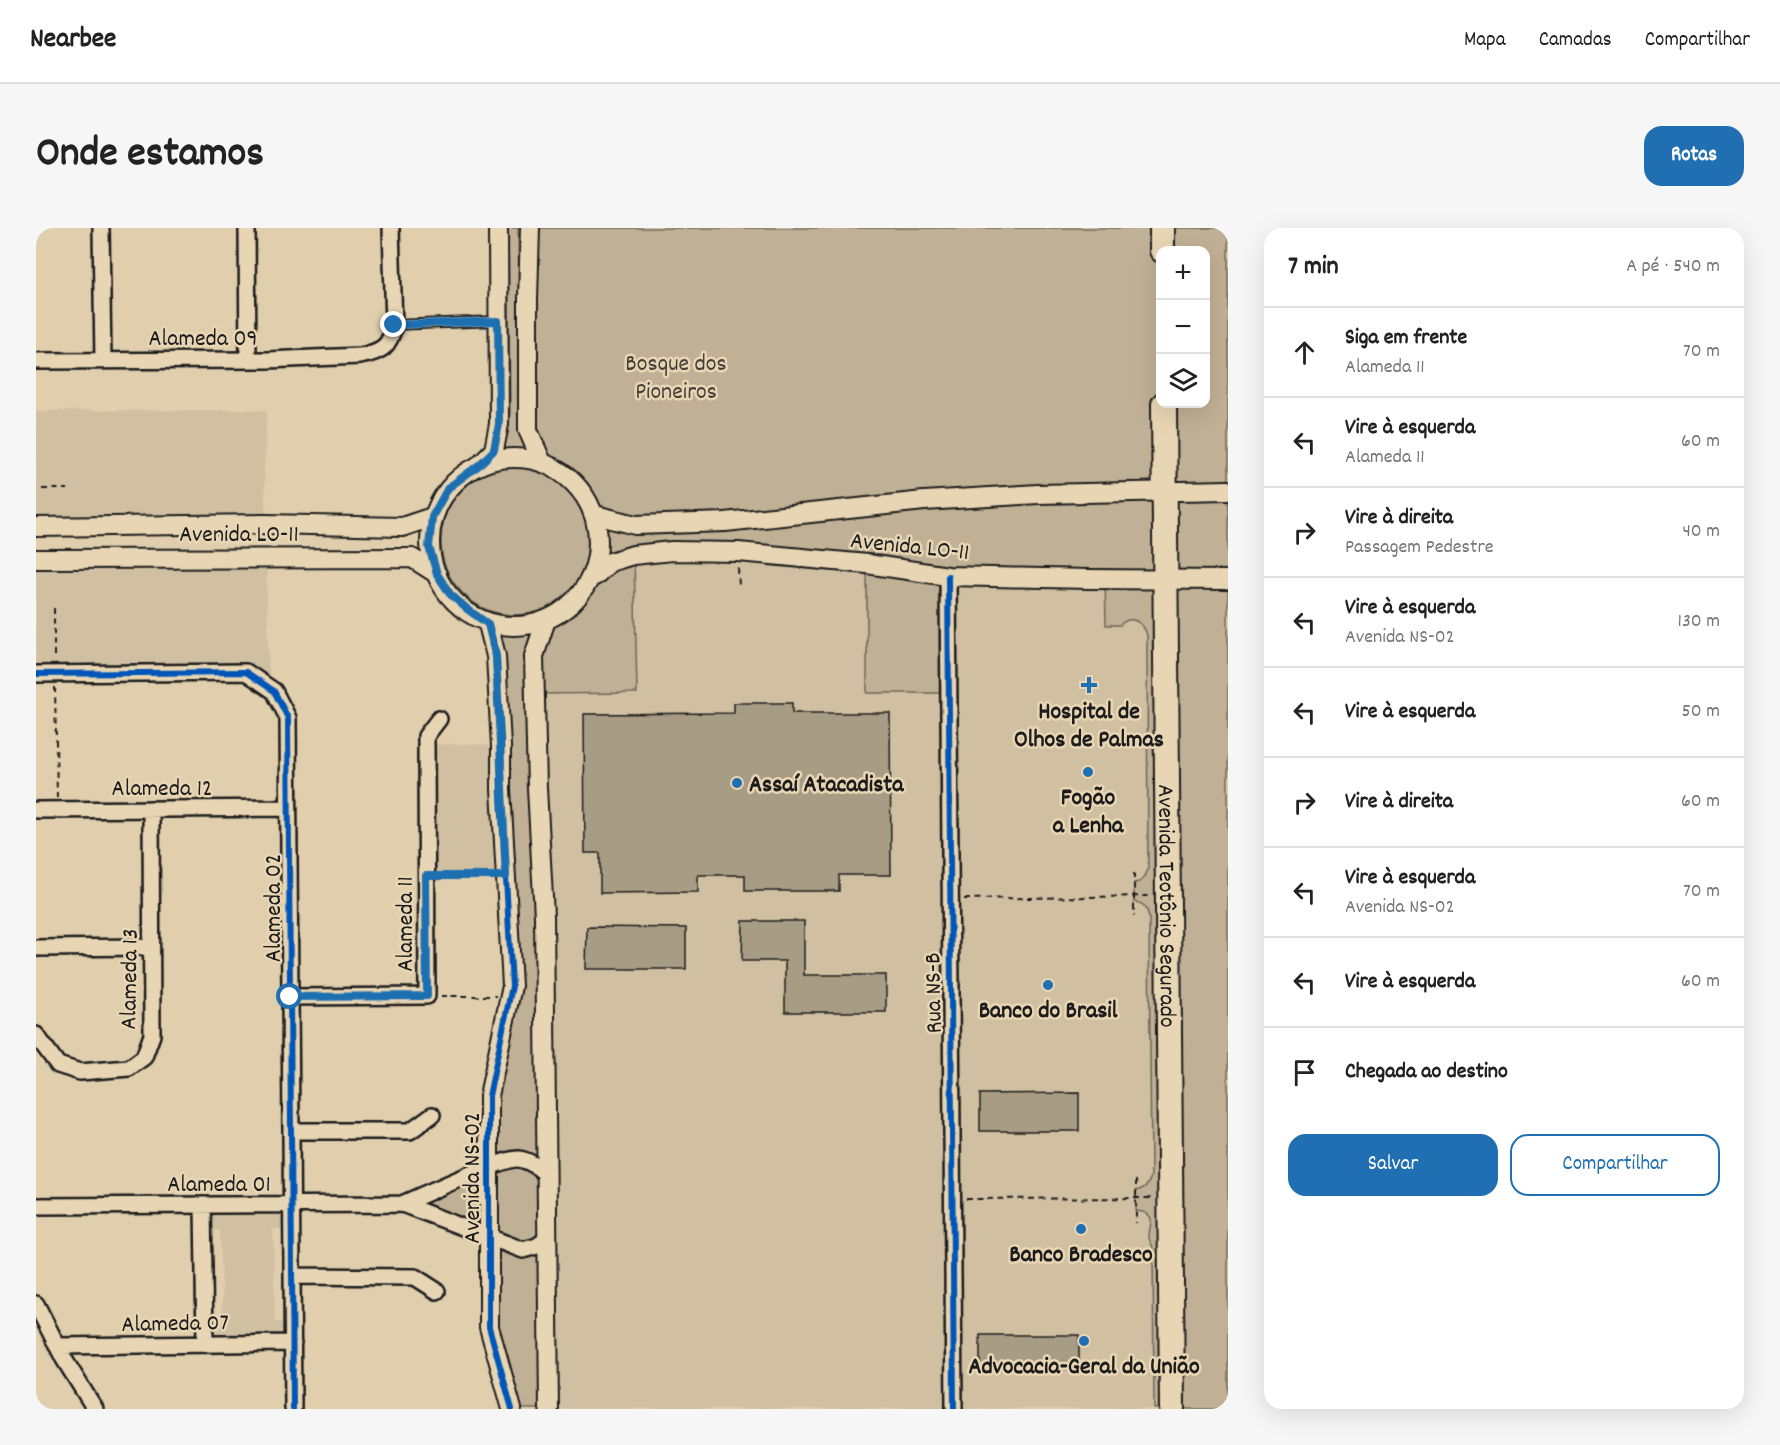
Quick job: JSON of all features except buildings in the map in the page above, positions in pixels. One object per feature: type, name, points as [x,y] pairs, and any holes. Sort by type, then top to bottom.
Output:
[{"type":"main road","points":[[1162,228],[1162,246]]},
{"type":"main road","name":"Avenida Teotônio Segurado","points":[[1164,408],[1172,1409]]},
{"type":"street","points":[[101,228],[103,361]]},
{"type":"street","points":[[247,228],[248,360]]},
{"type":"street","points":[[392,228],[394,325]]},
{"type":"street","points":[[498,228],[499,424],[494,450],[479,465],[448,488],[432,517],[429,547],[437,574],[450,594],[488,624],[545,623],[575,601],[595,576],[598,541],[595,515],[579,488],[541,460],[528,430],[530,228]]},
{"type":"street","name":"Alameda 09","points":[[36,361],[248,360],[360,356],[371,354],[385,346],[392,338],[394,325]]},
{"type":"street","points":[[479,465],[503,460],[541,460]]},
{"type":"street","name":"Avenida LO-11","points":[[595,515],[636,525],[725,522],[924,501],[1038,494],[1228,490]]},
{"type":"street","name":"Avenida LO-11","points":[[36,527],[266,524],[402,527],[432,517]]},
{"type":"street","name":"Avenida LO-11","points":[[595,576],[610,562],[633,555],[672,551],[738,552],[867,564],[948,576],[1228,580]]},
{"type":"street","name":"Avenida LO-11","points":[[36,559],[412,558],[437,574]]},
{"type":"street","name":"Rua NS-B","points":[[948,576],[954,1409]]},
{"type":"street","points":[[545,623],[534,656],[537,788],[544,916],[549,1409]]},
{"type":"street","name":"Avenida NS-02","points":[[488,624],[497,666],[512,986],[489,1096],[489,1327],[512,1409]]},
{"type":"street","name":"Alameda 02","points":[[36,674],[246,672],[274,691],[288,718],[293,1409]]},
{"type":"street","name":"Alameda 11","points":[[290,997],[427,996],[426,736],[439,719]]},
{"type":"street","name":"Alameda 12","points":[[36,810],[289,808]]},
{"type":"street","name":"Alameda 13","points":[[36,1035],[58,1065],[80,1072],[129,1068],[144,1057],[152,1035],[151,809]]},
{"type":"street","points":[[36,948],[152,947]]},
{"type":"street","points":[[291,1131],[410,1131],[432,1115]]},
{"type":"street","name":"Alameda 01","points":[[402,1204],[489,1168],[517,1159],[533,1164],[547,1175]]},
{"type":"street","name":"Alameda 01","points":[[36,1206],[402,1204],[523,1250],[537,1246],[548,1238]]},
{"type":"street","points":[[203,1205],[205,1344]]},
{"type":"street","points":[[292,1276],[415,1277],[436,1291]]},
{"type":"street","points":[[36,1304],[57,1346],[95,1409]]},
{"type":"street","name":"Alameda 07","points":[[57,1346],[293,1343]]},
{"type":"lane","points":[[394,325],[498,321]]},
{"type":"path","points":[[42,489],[68,489]]},
{"type":"path","points":[[738,561],[739,586]]},
{"type":"path","points":[[54,608],[57,810]]},
{"type":"path","points":[[1134,873],[1134,916]]},
{"type":"path","points":[[426,876],[506,876]]},
{"type":"path","points":[[949,899],[1168,896]]},
{"type":"path","points":[[427,996],[511,996]]},
{"type":"path","points":[[1136,1180],[1136,1223]]},
{"type":"path","points":[[953,1198],[1170,1198]]},
{"type":"shaded area","points":[[267,410],[264,468],[266,524],[36,527],[36,411]]},
{"type":"shaded area","points":[[633,555],[1167,579],[1172,1409],[549,1409],[537,788],[545,623],[575,601],[595,576]]},
{"type":"shaded area","points":[[266,557],[269,687],[246,672],[36,674],[36,559]]},
{"type":"shaded area","points":[[426,745],[501,746],[512,876],[426,876]]},
{"type":"shaded area","points":[[203,1205],[292,1205],[292,1229],[273,1229],[275,1322],[292,1322],[293,1343],[205,1344],[205,1323],[223,1322],[220,1230],[203,1230]]},
{"type":"green space","points":[[508,228],[518,228],[521,415],[533,452],[514,448],[501,453],[508,433],[510,413]]},
{"type":"green space","name":"Bosque dos Pioneiros","points":[[530,228],[1228,228],[1228,1409],[1154,1409],[1153,1247],[1149,1237],[1151,1221],[1148,1214],[1136,1211],[1136,1191],[1146,1186],[1151,1175],[1149,920],[1145,907],[1134,902],[1134,883],[1143,879],[1148,869],[1147,635],[1143,626],[1132,620],[1120,625],[1106,625],[1105,579],[948,576],[948,693],[867,693],[867,566],[634,555],[637,693],[536,694],[549,1409],[512,1409],[489,1327],[489,1237],[402,1204],[489,1168],[489,1096],[512,986],[488,624],[545,623],[575,601],[595,575],[598,541],[595,515],[579,488],[541,460],[528,430]]},
{"type":"green space","points":[[515,467],[544,472],[568,488],[584,512],[589,541],[584,570],[568,594],[544,610],[515,615],[486,610],[462,594],[446,570],[441,541],[446,512],[462,488],[486,472]]},
{"type":"cycle path","points":[[948,576],[954,1409]]},
{"type":"cycle path","points":[[488,624],[496,656],[512,986],[489,1096],[489,1327],[512,1409]]},
{"type":"cycle path","points":[[36,674],[246,672],[274,691],[288,718],[293,1409]]},
{"type":"place","name":"Hospital de Olhos de Palmas","points":[[1089,685]]},
{"type":"place","name":"Fogão a Lenha","points":[[1088,772]]},
{"type":"place","name":"Assaí Atacadista","points":[[737,783]]},
{"type":"place","name":"Banco do Brasil","points":[[1048,985]]},
{"type":"place","name":"Banco Bradesco","points":[[1081,1229]]},
{"type":"place","name":"Advocacia-Geral da União","points":[[1084,1341]]},
{"type":"route","points":[[290,997],[427,996],[426,876],[506,876],[496,656],[488,624],[450,594],[437,574],[429,547],[432,517],[448,488],[479,465],[494,450],[499,424],[498,321],[394,325]]}]
